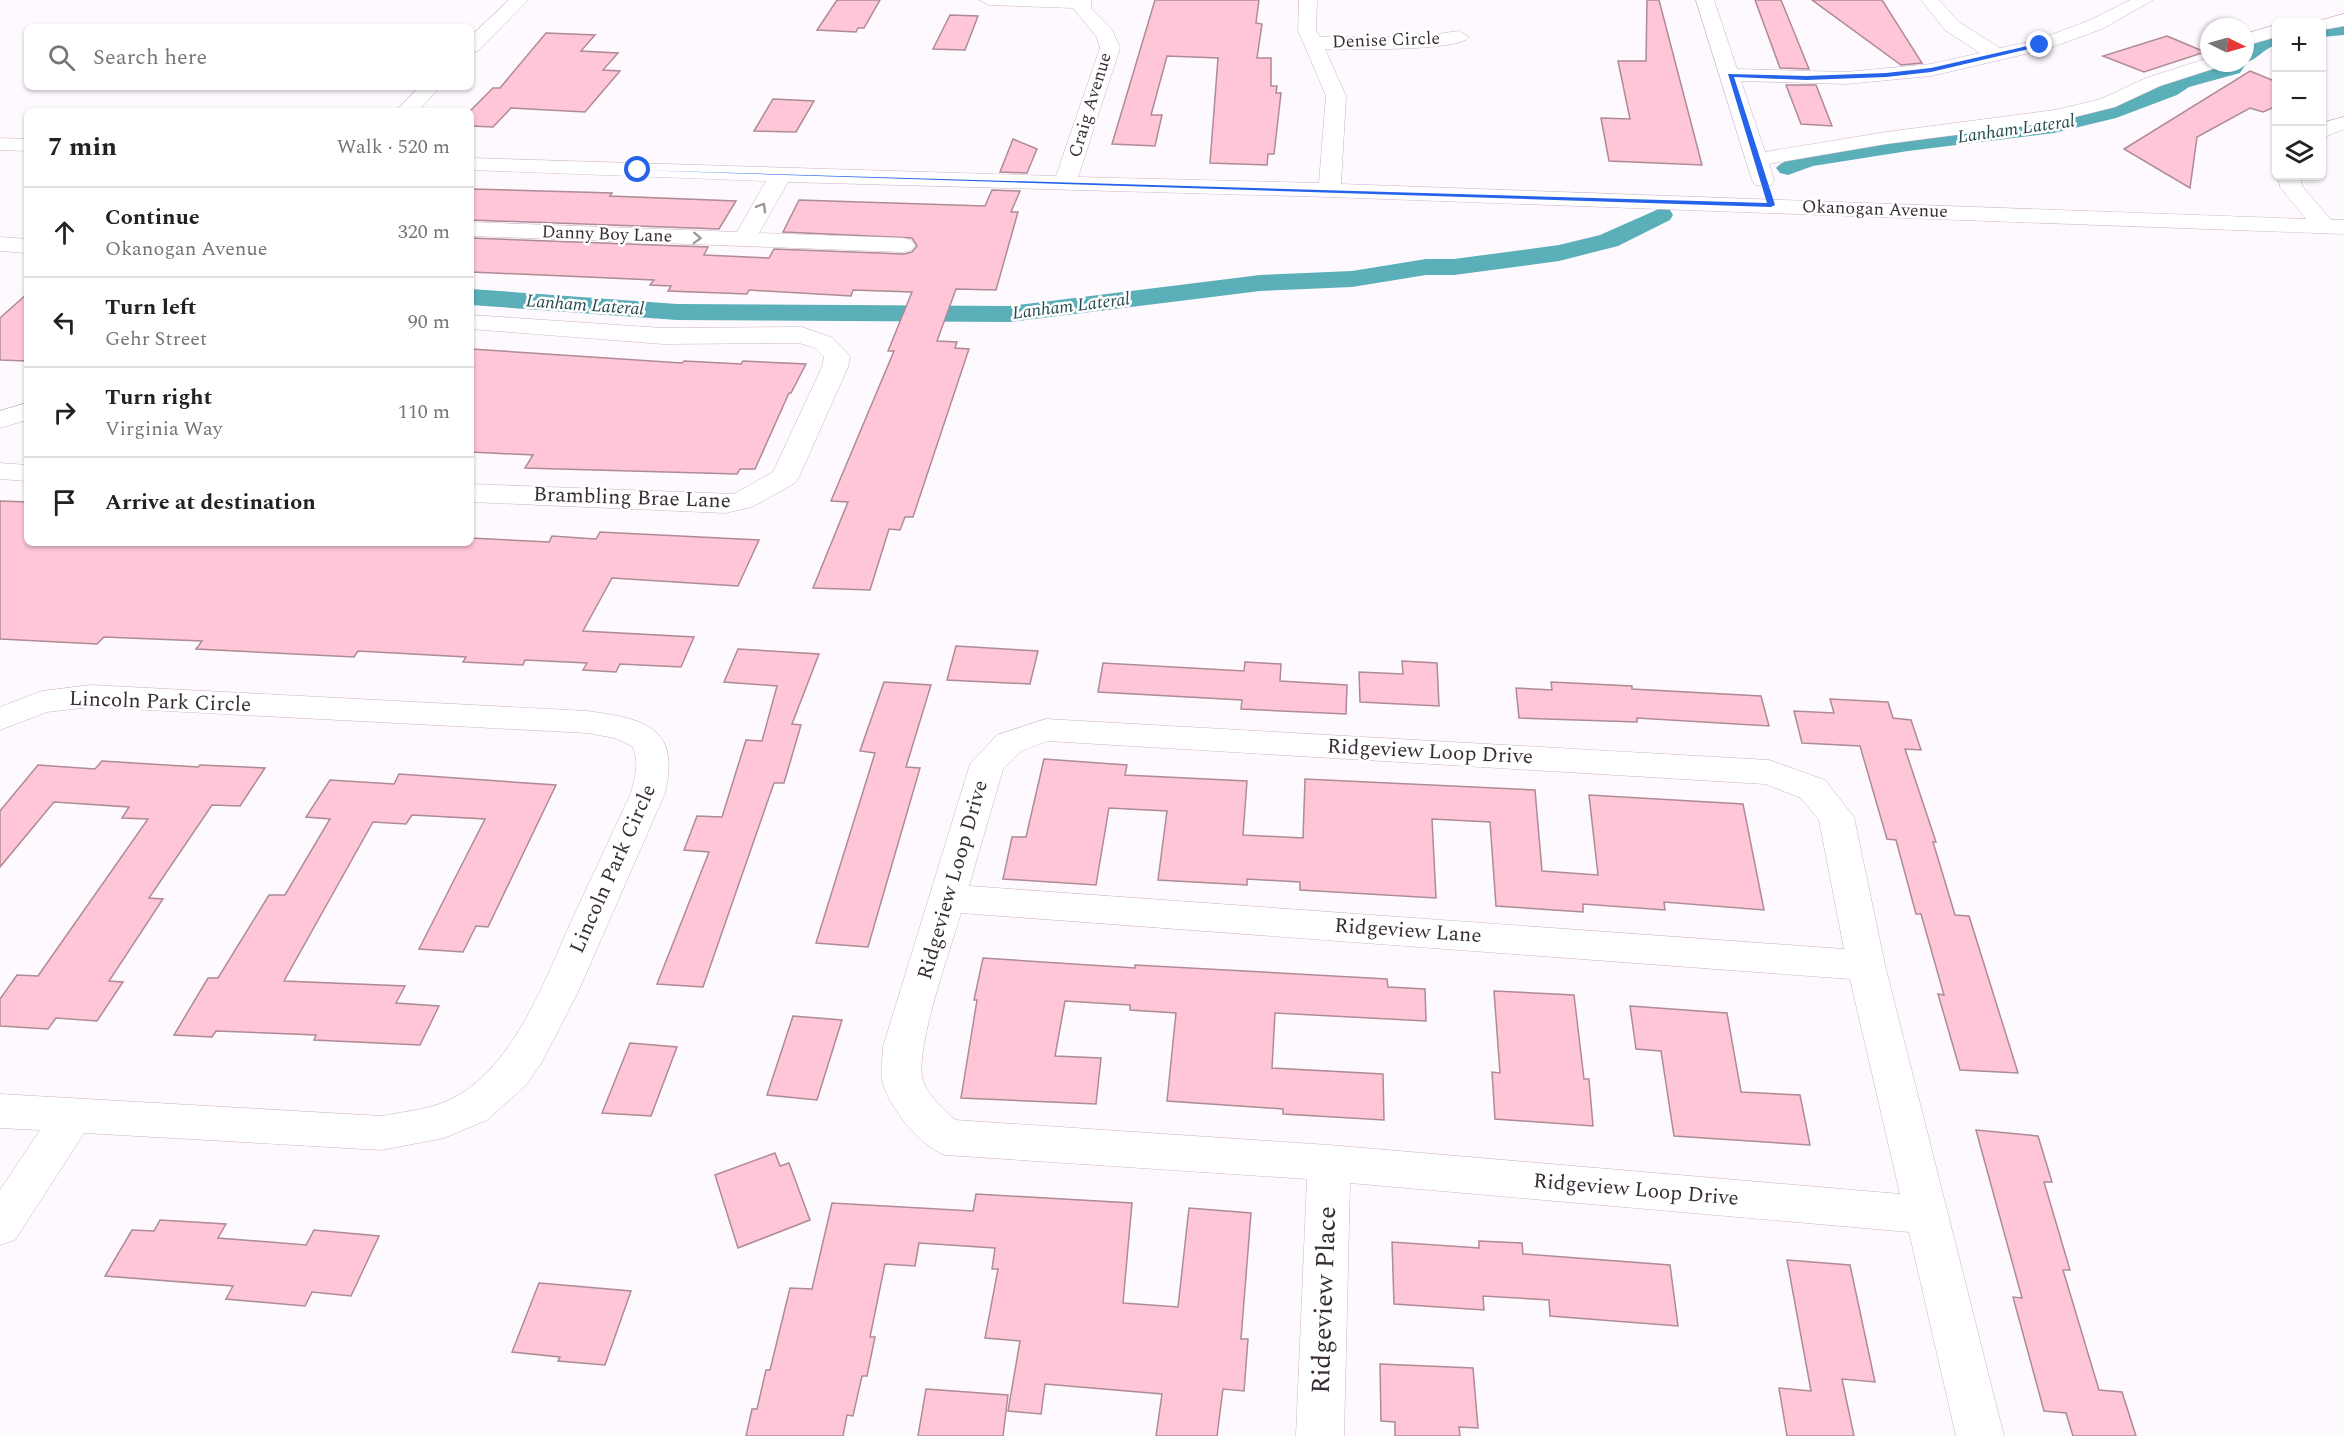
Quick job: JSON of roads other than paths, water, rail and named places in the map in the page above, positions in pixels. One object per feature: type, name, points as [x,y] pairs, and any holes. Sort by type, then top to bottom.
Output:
[{"type":"street","points":[[474,44],[519,0]]},
{"type":"street","points":[[989,0],[1082,1]]},
{"type":"street","points":[[1308,0],[1307,30],[1336,96],[1330,190]]},
{"type":"street","points":[[1705,0],[1771,205]]},
{"type":"street","points":[[1930,0],[1948,23],[1963,35],[2000,56]]},
{"type":"street","points":[[1730,75],[1846,78],[1931,70],[2000,56],[2077,33],[2144,0]]},
{"type":"street","name":"Craig Avenue","points":[[1065,183],[1110,48],[1105,34],[1082,9],[1082,1]]},
{"type":"street","points":[[2326,23],[2344,20]]},
{"type":"street","points":[[2254,37],[2272,32]]},
{"type":"street","name":"Denise Circle","points":[[1312,43],[1414,43],[1459,37]]},
{"type":"street","points":[[1757,160],[1886,138],[2055,116],[2108,103],[2153,82],[2200,67]]},
{"type":"street","points":[[409,108],[427,90]]},
{"type":"street","points":[[2326,130],[2335,124],[2344,123]]},
{"type":"street","points":[[0,144],[24,145]]},
{"type":"street","name":"Okanogan Avenue","points":[[474,164],[781,176],[1330,190],[2335,227]]},
{"type":"street","points":[[744,239],[781,176]]},
{"type":"street","points":[[2290,180],[2291,187],[2335,227]]},
{"type":"street","name":"Danny Boy Lane","points":[[474,229],[903,245]]},
{"type":"street","points":[[0,244],[24,246]]},
{"type":"street","name":"Brambling Brae Lane","points":[[474,322],[663,336],[802,335],[824,344],[837,356],[835,367],[784,477],[742,501],[725,504],[474,493]]},
{"type":"street","points":[[0,420],[24,412]]},
{"type":"street","points":[[0,471],[24,473]]},
{"type":"street","name":"Lincoln Park Circle","points":[[0,719],[24,708],[66,697],[130,698],[587,722],[630,731],[644,739],[654,751],[656,768],[648,793],[559,992],[528,1051],[512,1073],[473,1108],[444,1121],[382,1133],[72,1117],[0,1111]]},
{"type":"street","name":"Ridgeview Loop Drive","points":[[1925,1215],[1329,1163],[945,1137],[917,1107],[902,1080],[903,1047],[987,764],[1009,743],[1046,730],[1769,772],[1813,789],[1836,817],[1866,965],[1980,1436]]},
{"type":"street","name":"Ridgeview Lane","points":[[949,898],[1866,965]]},
{"type":"street","points":[[0,1226],[72,1117]]},
{"type":"street","name":"Ridgeview Place","points":[[1320,1436],[1329,1163]]},
{"type":"waterway","name":"Lanham Lateral","points":[[2326,31],[2344,29]]},
{"type":"waterway","name":"Lanham Lateral","points":[[2254,47],[2272,40]]},
{"type":"waterway","name":"Lanham Lateral","points":[[1788,168],[1808,160],[1908,144],[2054,126],[2108,113],[2169,90],[2181,82],[2217,72]]},
{"type":"waterway","name":"Lanham Lateral","points":[[474,297],[677,312],[1009,314],[1260,283],[1352,279],[1426,267],[1454,267],[1559,253],[1609,241],[1661,215]]}]
